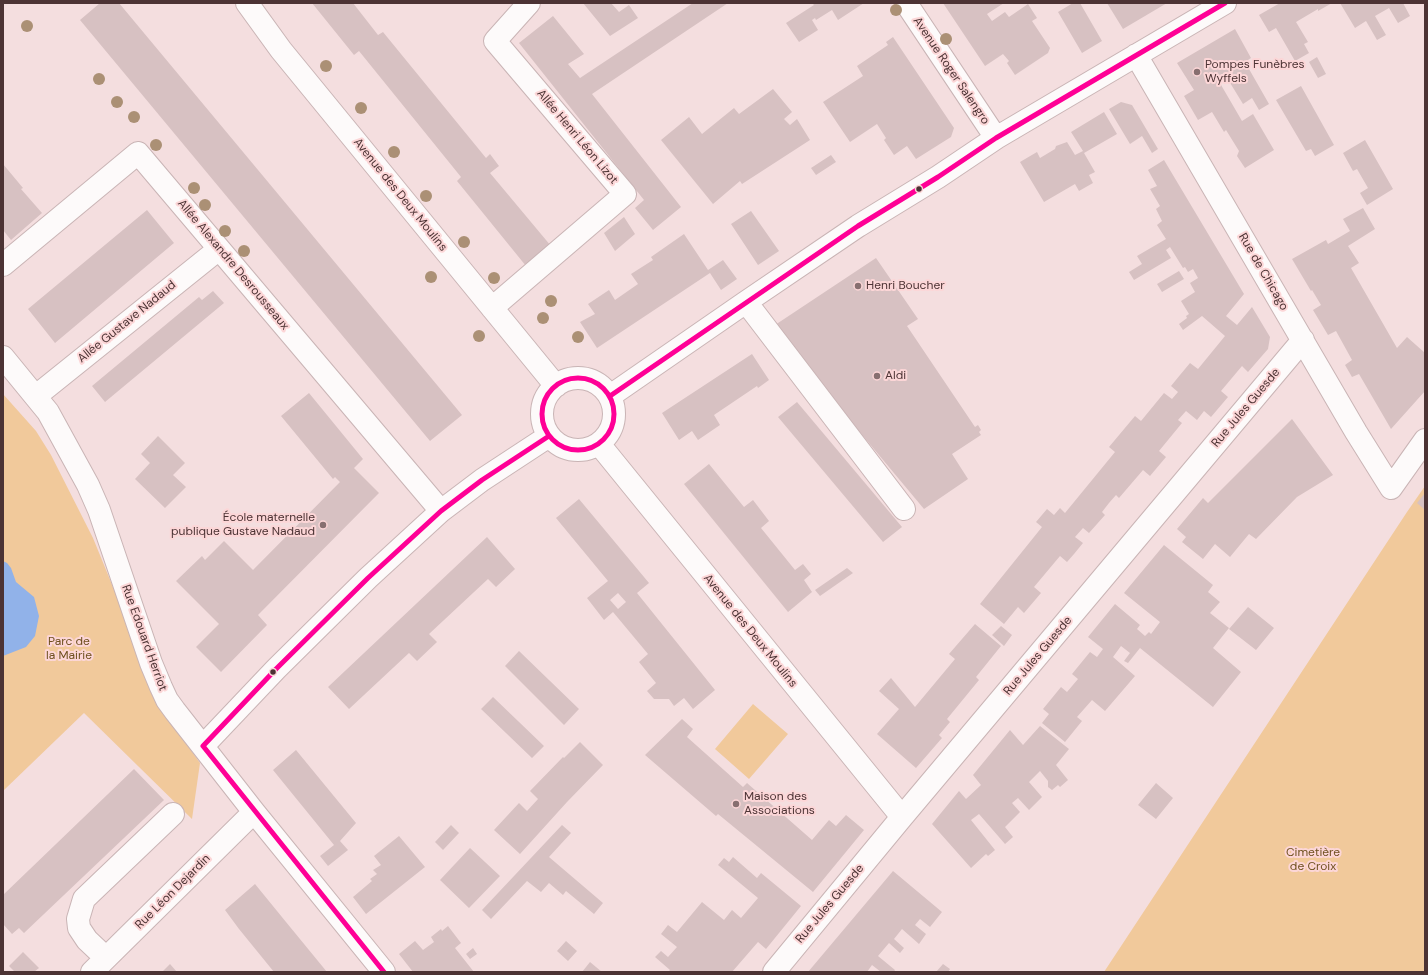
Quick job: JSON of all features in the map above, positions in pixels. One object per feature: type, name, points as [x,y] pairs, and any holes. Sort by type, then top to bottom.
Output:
[{"type":"street","name":"Avenue des Deux Moulins","points":[[247,3],[282,50],[556,386]]},
{"type":"street","name":"Allée Henri Léon Lizot","points":[[492,308],[625,194],[495,41],[529,3]]},
{"type":"street","name":"Avenue Roger Salengro","points":[[906,3],[996,138]]},
{"type":"street","points":[[610,396],[858,226],[938,177],[996,138],[1225,3]]},
{"type":"street","name":"Rue de Chicago","points":[[1136,55],[1356,432],[1391,488],[1425,440]]},
{"type":"street","name":"Allée Alexandre Desrousseaux","points":[[3,265],[138,153],[440,511]]},
{"type":"street","name":"Allée Gustave Nadaud","points":[[36,396],[219,249]]},
{"type":"street","points":[[746,302],[904,509]]},
{"type":"street","name":"Rue Jules Guesde","points":[[774,972],[902,817],[1303,340]]},
{"type":"street","name":"Rue Edouard Herriot","points":[[3,357],[36,396],[57,427],[88,485],[99,510],[161,687],[175,711],[254,812],[384,972]]},
{"type":"street","points":[[585,378],[602,386],[610,396],[614,407],[614,420],[611,431],[598,444],[581,450],[569,449],[558,444],[549,436],[542,418],[543,406],[548,395],[556,386],[567,380],[585,378]]},
{"type":"street","points":[[203,746],[276,669],[351,594],[440,511],[482,480],[549,436]]},
{"type":"street","name":"Avenue des Deux Moulins","points":[[598,444],[902,817]]},
{"type":"street","name":"Rue Léon Dejardin","points":[[99,965],[254,812]]},
{"type":"street","points":[[99,965],[87,940],[79,928],[78,920],[84,899],[173,814]]},
{"type":"green space","name":"Parc de la Mairie","points":[[3,394],[36,431],[51,455],[93,538],[164,712],[200,763],[192,819],[84,713],[3,791]]},
{"type":"green space","name":"Cimetière de Croix","points":[[1425,486],[1425,972],[1104,972],[1407,512]]},
{"type":"green space","points":[[753,704],[788,734],[749,779],[715,749]]},
{"type":"water","points":[[3,561],[11,568],[16,582],[34,597],[39,616],[35,636],[26,647],[3,656]]},
{"type":"building","points":[[100,3],[119,3],[462,415],[430,441],[80,20]]},
{"type":"building","points":[[312,3],[353,3],[378,35],[383,32],[486,158],[490,154],[499,166],[490,173],[551,246],[526,266],[457,181],[461,177],[359,51],[354,55]]},
{"type":"building","points":[[583,3],[611,3],[619,12],[629,5],[638,18],[610,36]]},
{"type":"building","points":[[693,3],[728,3],[592,94],[681,207],[653,230],[635,208],[644,200],[519,43],[553,16],[584,54],[568,64],[580,78]]},
{"type":"building","points":[[812,3],[864,3],[838,20],[832,10],[816,20],[815,18],[812,20],[818,30],[799,42],[786,23],[814,5]]},
{"type":"building","points":[[943,3],[1004,3],[987,14],[992,21],[1005,12],[1009,17],[1028,4],[1037,18],[1032,21],[1050,48],[1048,53],[1015,75],[1007,63],[1009,61],[1003,54],[985,66]]},
{"type":"building","points":[[1073,3],[1080,3],[1102,41],[1082,53],[1058,12]]},
{"type":"building","points":[[1107,3],[1167,3],[1123,29]]},
{"type":"building","points":[[1280,3],[1332,3],[1318,11],[1318,9],[1296,22],[1308,42],[1304,44],[1309,53],[1295,61],[1276,28],[1269,32],[1259,15]]},
{"type":"building","points":[[1340,3],[1403,3],[1410,16],[1398,23],[1389,8],[1375,16],[1386,35],[1377,40],[1366,21],[1355,28]]},
{"type":"building","points":[[1235,29],[1251,58],[1245,62],[1269,104],[1259,110],[1252,98],[1243,104],[1224,73],[1217,78],[1242,121],[1253,114],[1274,150],[1245,168],[1237,156],[1239,151],[1226,130],[1224,132],[1212,112],[1198,120],[1184,96],[1194,90],[1177,63]]},
{"type":"building","points":[[893,37],[954,128],[951,137],[916,159],[907,146],[894,155],[884,140],[886,138],[877,124],[850,142],[823,102],[863,76],[857,66],[888,45],[886,42]]},
{"type":"building","points":[[1317,57],[1326,74],[1318,78],[1309,62]]},
{"type":"building","points":[[1301,86],[1334,145],[1315,156],[1311,149],[1306,151],[1276,100]]},
{"type":"building","points":[[773,89],[792,112],[784,119],[790,125],[797,119],[810,140],[742,184],[740,181],[713,204],[661,140],[689,117],[702,134],[734,108],[739,114]]},
{"type":"building","points":[[1121,102],[1132,105],[1158,149],[1152,153],[1142,136],[1130,144],[1109,109]]},
{"type":"building","points":[[1104,112],[1117,134],[1084,153],[1095,172],[1089,175],[1093,183],[1079,191],[1075,184],[1044,202],[1020,162],[1037,152],[1040,158],[1055,149],[1056,146],[1067,142],[1075,155],[1083,151],[1071,132]]},
{"type":"building","points":[[1365,140],[1393,189],[1367,205],[1360,193],[1368,188],[1357,169],[1353,171],[1343,153]]},
{"type":"building","points":[[831,155],[836,162],[816,175],[811,168]]},
{"type":"building","points":[[1164,160],[1244,294],[1226,316],[1237,325],[1252,307],[1270,337],[1268,349],[1248,372],[1242,366],[1221,391],[1228,397],[1211,417],[1204,411],[1197,420],[1186,411],[1178,420],[1182,423],[1159,451],[1166,457],[1150,476],[1143,470],[1119,498],[1116,495],[1109,503],[1102,512],[1105,515],[1089,533],[1083,528],[1075,537],[1083,543],[1074,554],[1067,562],[1060,556],[1034,587],[1041,593],[1024,613],[1018,607],[1004,624],[980,604],[1042,527],[1036,522],[1047,509],[1054,515],[1060,508],[1065,513],[1115,452],[1109,447],[1135,416],[1141,421],[1164,393],[1172,399],[1178,392],[1171,386],[1190,363],[1198,369],[1225,336],[1202,316],[1183,330],[1179,324],[1187,318],[1186,316],[1189,314],[1181,301],[1195,292],[1190,283],[1198,278],[1193,269],[1188,272],[1185,267],[1183,268],[1170,247],[1166,250],[1171,258],[1134,280],[1129,272],[1142,264],[1137,256],[1166,239],[1157,225],[1162,221],[1156,209],[1160,206],[1150,189],[1157,186],[1148,170]]},
{"type":"building","points":[[3,164],[23,188],[21,189],[42,213],[11,240],[3,230]]},
{"type":"building","points":[[1363,208],[1375,229],[1348,246],[1359,263],[1351,268],[1397,348],[1407,337],[1425,353],[1425,391],[1391,429],[1359,374],[1352,377],[1345,365],[1352,360],[1336,331],[1328,335],[1313,310],[1321,305],[1292,259],[1326,240],[1328,244],[1350,231],[1343,219]]},
{"type":"building","points":[[147,210],[174,243],[55,343],[28,309]]},
{"type":"building","points":[[751,211],[779,251],[758,265],[731,224]]},
{"type":"building","points":[[624,217],[635,234],[615,251],[604,233]]},
{"type":"building","points":[[684,234],[708,270],[723,260],[737,279],[721,290],[710,273],[597,348],[580,322],[595,314],[588,304],[609,290],[615,300],[638,284],[631,274],[653,260],[651,257]]},
{"type":"building","name":"Aldi","points":[[876,258],[918,319],[907,326],[975,427],[978,425],[981,430],[979,432],[981,435],[952,454],[968,479],[924,509],[772,327]]},
{"type":"building","points":[[1179,271],[1184,279],[1162,292],[1157,284]]},
{"type":"building","points":[[213,291],[224,303],[105,402],[92,386],[199,297],[202,300]]},
{"type":"building","points":[[752,354],[769,380],[758,388],[757,386],[714,415],[720,425],[698,440],[692,431],[679,440],[662,413]]},
{"type":"building","name":"École maternelle publique Gustave Nadaud","points":[[309,393],[363,459],[354,468],[379,493],[258,615],[267,625],[221,672],[196,647],[219,624],[176,581],[202,556],[205,560],[224,541],[253,570],[340,482],[335,477],[333,479],[281,416]]},
{"type":"building","points":[[797,402],[902,527],[883,542],[778,417]]},
{"type":"building","points":[[1292,419],[1333,475],[1297,497],[1256,539],[1249,534],[1230,557],[1215,544],[1203,559],[1182,542],[1186,537],[1177,529],[1203,498],[1208,503]]},
{"type":"building","points":[[158,436],[185,463],[173,475],[186,487],[165,508],[135,479],[150,463],[141,454]]},
{"type":"building","points":[[709,464],[744,507],[753,500],[769,521],[761,528],[795,570],[803,564],[811,574],[804,580],[812,592],[788,612],[684,484]]},
{"type":"building","points":[[1425,493],[1425,508],[1424,509],[1417,503]]},
{"type":"building","points":[[579,499],[649,583],[637,593],[715,690],[693,709],[684,698],[674,706],[669,699],[654,699],[647,691],[656,683],[639,662],[648,654],[613,612],[604,620],[587,598],[608,581],[556,518]],"holes":[[[618,593],[626,602],[618,609],[610,600]]]},
{"type":"building","points":[[487,537],[515,569],[496,587],[488,579],[429,634],[437,642],[417,661],[409,653],[349,709],[328,687]]},
{"type":"building","points":[[1164,545],[1213,585],[1208,592],[1220,602],[1210,613],[1229,628],[1213,648],[1241,672],[1213,707],[1140,648],[1128,663],[1124,661],[1130,653],[1121,646],[1113,657],[1135,676],[1105,711],[1092,700],[1077,717],[1082,721],[1065,742],[1042,723],[1049,714],[1043,709],[1061,687],[1067,692],[1078,679],[1072,674],[1090,652],[1097,657],[1103,649],[1088,637],[1115,604],[1140,625],[1137,629],[1145,636],[1149,632],[1151,634],[1160,622],[1124,593]]},
{"type":"building","points":[[847,568],[853,573],[820,596],[815,590]]},
{"type":"building","points":[[1248,607],[1274,628],[1256,650],[1229,629]]},
{"type":"building","points":[[975,624],[1001,646],[976,677],[979,680],[947,719],[950,722],[939,735],[942,738],[916,768],[877,734],[899,709],[879,691],[891,678],[915,707],[955,659],[949,654]]},
{"type":"building","points":[[1001,626],[1012,635],[1004,646],[992,635]]},
{"type":"building","points":[[519,651],[579,709],[564,725],[505,666]]},
{"type":"building","points":[[493,697],[544,746],[532,758],[481,709]]},
{"type":"building","name":"Maison des Associations","points":[[682,719],[693,729],[687,737],[743,787],[747,783],[812,840],[829,820],[836,826],[846,815],[864,830],[813,892],[718,814],[716,816],[645,755]]},
{"type":"building","points":[[1040,726],[1069,749],[1056,765],[1068,780],[1060,787],[1058,785],[1052,790],[1048,787],[1048,781],[1040,771],[1029,782],[1042,797],[1029,810],[1018,798],[1012,803],[1020,812],[1005,827],[1013,837],[1005,844],[979,814],[971,820],[995,850],[988,856],[986,854],[971,868],[932,824],[959,791],[966,799],[981,785],[973,775],[1010,730],[1023,745]]},
{"type":"building","points":[[580,742],[603,765],[520,854],[494,830],[519,803],[527,811],[538,799],[530,791]]},
{"type":"building","points":[[296,750],[356,823],[340,841],[348,850],[328,866],[320,856],[334,845],[273,770]]},
{"type":"building","points":[[134,769],[164,800],[24,933],[19,928],[12,934],[3,924],[3,895]]},
{"type":"building","points":[[1156,783],[1173,798],[1156,819],[1138,805]]},
{"type":"building","points":[[451,825],[459,833],[443,850],[435,842]]},
{"type":"building","points":[[562,825],[571,833],[549,857],[603,903],[594,914],[566,891],[563,895],[549,883],[541,892],[527,881],[491,919],[482,910]]},
{"type":"building","points":[[399,836],[425,867],[366,914],[353,897],[372,881],[370,879],[377,874],[373,870],[381,865],[374,856]]},
{"type":"building","points":[[470,848],[500,876],[469,908],[440,880]]},
{"type":"building","points":[[733,857],[757,878],[761,873],[801,906],[766,949],[758,942],[732,972],[668,972],[670,970],[655,957],[661,951],[668,957],[677,947],[661,934],[668,925],[677,932],[702,902],[724,920],[732,910],[741,918],[758,898],[718,865],[724,858],[729,862]]},
{"type":"building","points":[[893,871],[942,912],[930,927],[920,919],[915,925],[926,934],[919,944],[902,929],[894,939],[904,948],[900,953],[889,943],[878,956],[895,970],[894,972],[881,972],[872,965],[867,972],[808,972]]},
{"type":"building","points":[[255,884],[327,972],[274,972],[225,910]]},
{"type":"building","points":[[448,926],[461,943],[455,948],[474,972],[413,972],[399,954],[415,941],[423,950],[434,942],[431,937],[441,929],[442,931]]},
{"type":"building","points":[[566,941],[577,951],[568,961],[557,951]]},
{"type":"building","points":[[473,948],[477,954],[470,959],[466,954]]},
{"type":"building","points":[[23,952],[39,968],[34,972],[15,972],[9,966]]},
{"type":"building","points":[[590,962],[602,972],[582,972]]},
{"type":"building","points":[[170,964],[177,972],[162,972]]},
{"type":"building","points":[[943,964],[950,969],[948,972],[936,972]]},
{"type":"transit line","points":[[610,396],[858,226],[938,177],[996,138],[1225,3]]},
{"type":"transit line","points":[[578,378],[592,381],[604,388],[611,400],[614,414],[611,428],[604,440],[592,447],[578,450],[564,447],[552,440],[545,428],[542,414],[545,400],[552,388],[564,381],[578,378]]},
{"type":"transit line","points":[[203,746],[276,669],[368,578],[441,511],[482,480],[549,436]]},
{"type":"transit line","points":[[203,746],[384,972]]},
{"type":"place","name":"Pompes Funèbres Wyffels","points":[[1197,72]]},
{"type":"place","name":"Henri Boucher","points":[[858,286]]},
{"type":"place","name":"Aldi","points":[[877,376]]},
{"type":"place","name":"École maternelle publique Gustave Nadaud","points":[[323,525]]},
{"type":"place","name":"Maison des Associations","points":[[736,804]]}]
